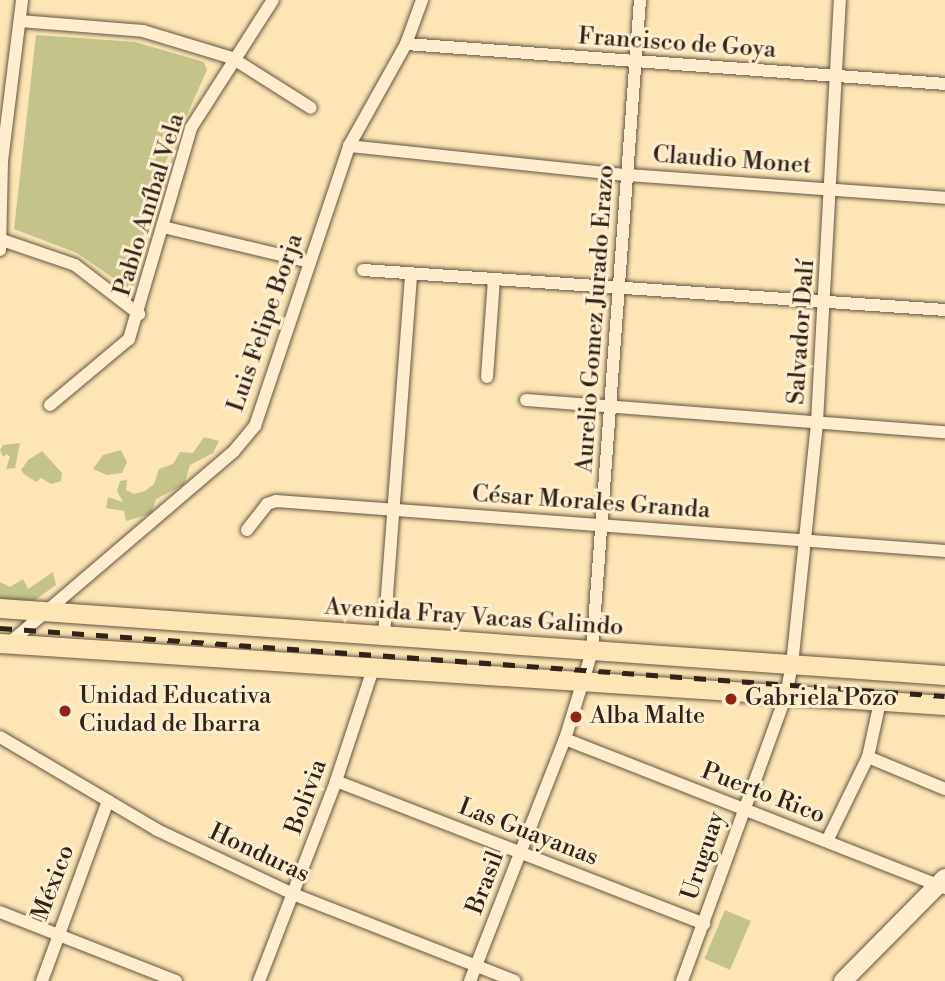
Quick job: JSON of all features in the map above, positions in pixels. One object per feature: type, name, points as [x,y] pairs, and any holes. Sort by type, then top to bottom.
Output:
[{"type":"main road","name":"Avenida Fray Vacas Galindo","points":[[0,608],[945,675]]},
{"type":"main road","points":[[3,646],[374,666],[945,705]]},
{"type":"street","points":[[22,0],[1,161],[1,245],[75,265],[139,314]]},
{"type":"street","name":"Pablo Aníbal Vela","points":[[50,405],[129,339],[139,314],[191,128],[232,58],[273,0]]},
{"type":"street","name":"Luis Felipe Borja","points":[[3,646],[42,610],[234,451],[254,426],[349,146],[405,44],[422,0]]},
{"type":"street","name":"Aurelio Gomez Jurado Erazo","points":[[583,682],[592,652],[640,0]]},
{"type":"street","name":"Salvador Dalí","points":[[792,665],[808,540],[817,422],[833,189],[834,76],[839,0]]},
{"type":"street","points":[[20,21],[144,31],[232,58],[311,108]]},
{"type":"street","name":"Francisco de Goya","points":[[405,44],[945,84]]},
{"type":"street","name":"Claudio Monet","points":[[349,146],[628,175],[945,198]]},
{"type":"street","points":[[163,227],[310,262]]},
{"type":"street","points":[[363,270],[945,310]]},
{"type":"street","points":[[384,635],[391,509],[411,274]]},
{"type":"street","points":[[487,377],[494,279]]},
{"type":"street","points":[[526,400],[945,432]]},
{"type":"street","name":"César Morales Granda","points":[[247,530],[267,504],[276,501],[945,551]]},
{"type":"street","name":"Uruguay","points":[[682,981],[704,924],[741,808],[786,695],[792,665]]},
{"type":"street","name":"Bolivia","points":[[259,981],[336,781],[374,666]]},
{"type":"street","name":"Brasil","points":[[470,981],[565,739],[583,682]]},
{"type":"street","points":[[827,841],[868,757],[880,702]]},
{"type":"street","name":"Honduras","points":[[0,737],[157,830],[293,894],[514,981]]},
{"type":"street","name":"Puerto Rico","points":[[565,739],[943,884]]},
{"type":"street","points":[[868,757],[945,789]]},
{"type":"street","name":"Las Guayanas","points":[[336,781],[704,924]]},
{"type":"street","name":"México","points":[[43,981],[57,935],[108,801]]},
{"type":"street","points":[[843,981],[943,884]]},
{"type":"street","points":[[0,912],[176,981]]},
{"type":"shaded area","points":[[36,35],[135,42],[204,62],[207,70],[158,179],[132,291],[77,253],[14,229]]},
{"type":"shaded area","points":[[204,437],[219,441],[213,453],[190,465],[184,485],[156,499],[151,514],[126,521],[124,511],[106,508],[108,497],[123,502],[117,491],[120,481],[127,480],[126,490],[134,494],[145,491],[154,484],[159,469],[173,464],[180,452],[193,453]]},
{"type":"shaded area","points":[[20,443],[15,468],[6,469],[10,457],[7,454],[3,457],[0,450],[3,445]]},
{"type":"shaded area","points":[[121,450],[127,462],[122,473],[107,475],[93,469],[103,455]]},
{"type":"shaded area","points":[[42,451],[62,473],[61,481],[51,484],[41,478],[36,482],[21,470],[28,460]]},
{"type":"shaded area","points":[[53,572],[56,585],[35,600],[0,603],[0,582],[10,587],[23,579],[28,589]]},
{"type":"shaded area","points":[[725,910],[751,921],[730,970],[704,959]]},
{"type":"railway","points":[[0,628],[945,696]]},
{"type":"place","name":"Gabriela Pozo","points":[[731,699]]},
{"type":"place","name":"Unidad Educativa Ciudad de Ibarra","points":[[65,711]]},
{"type":"place","name":"Alba Malte","points":[[576,717]]}]
